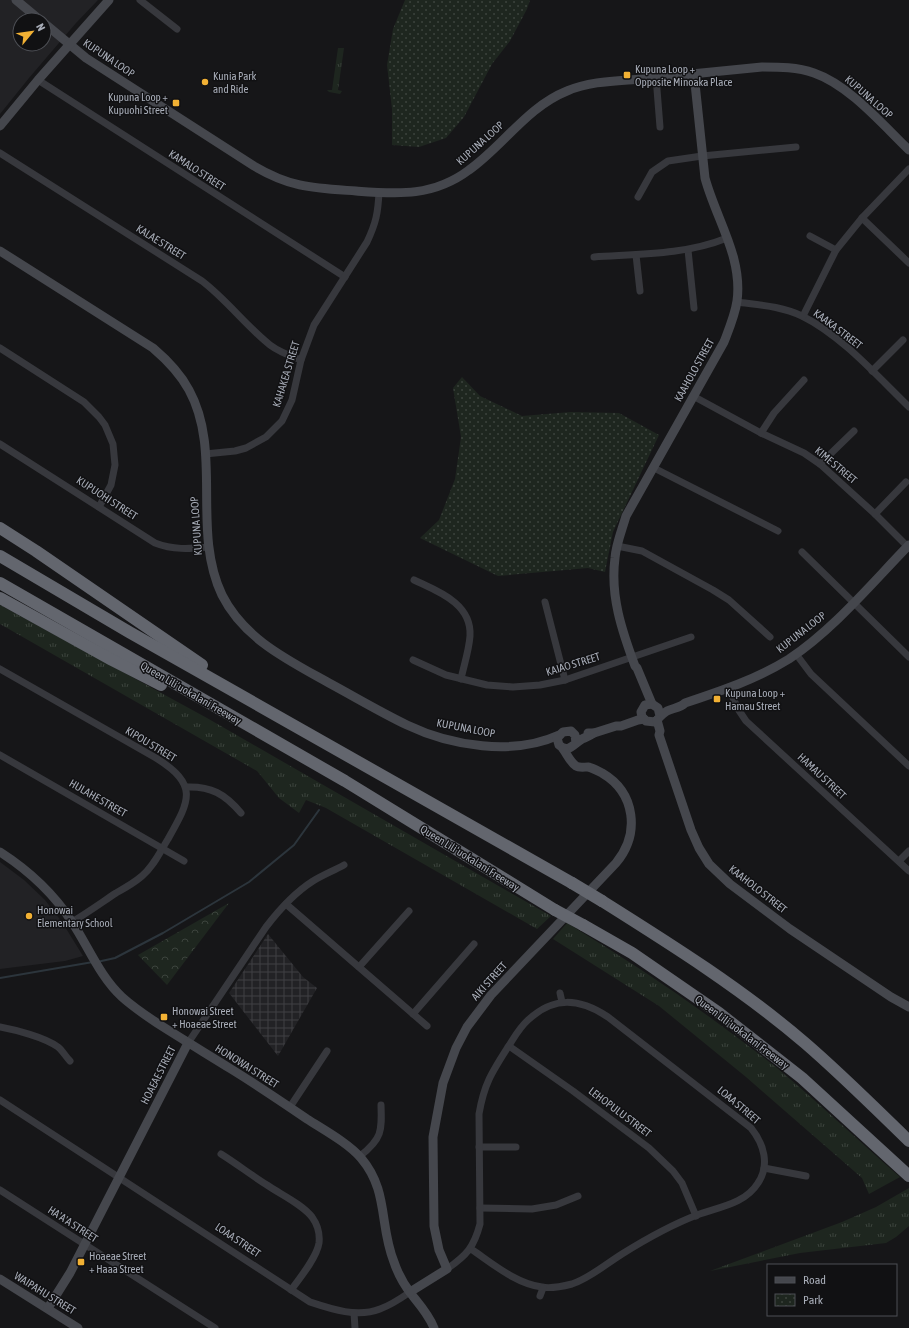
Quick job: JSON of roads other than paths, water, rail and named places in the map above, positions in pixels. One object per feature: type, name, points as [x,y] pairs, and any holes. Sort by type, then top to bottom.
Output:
[{"type":"highway","points":[[0,528],[36,551],[270,712]]},
{"type":"highway","name":"Queen Liliʻuokalani Freeway","points":[[0,556],[270,712],[572,883],[649,930],[730,984],[805,1043],[909,1141]]},
{"type":"highway","name":"Queen Liliʻuokalani Freeway","points":[[0,583],[344,781],[555,910],[632,953],[720,1013],[802,1078],[909,1176]]},
{"type":"highway","points":[[0,598],[112,660],[280,744]]},
{"type":"street","points":[[16,0],[30,12]]},
{"type":"street","points":[[0,126],[69,44],[109,0]]},
{"type":"street","points":[[140,0],[177,29]]},
{"type":"street","name":"KUPUNA LOOP","points":[[52,30],[86,58],[270,175],[284,181],[312,188],[401,193],[419,192],[444,185],[459,177],[481,161],[541,104],[568,90],[597,83],[768,67],[798,69],[814,73],[843,88],[909,150]]},
{"type":"street","name":"KAAHOLO STREET","points":[[694,74],[705,178],[709,194],[727,238],[736,266],[738,282],[737,302],[724,342],[626,516],[615,558],[615,596],[618,615],[633,661],[637,668],[656,733],[659,735],[691,830],[699,848],[709,864],[730,884],[790,929],[891,997],[909,1007]]},
{"type":"street","points":[[656,77],[660,127]]},
{"type":"street","name":"KAMALO STREET","points":[[38,80],[345,277]]},
{"type":"street","points":[[638,197],[648,178],[662,164],[674,159],[796,147]]},
{"type":"street","name":"KALAE STREET","points":[[0,153],[202,281],[223,299],[270,345],[280,352],[301,360]]},
{"type":"street","points":[[802,316],[836,250],[862,218],[909,169]]},
{"type":"street","name":"KAHAKEA STREET","points":[[205,454],[235,451],[246,448],[256,443],[274,430],[284,416],[292,400],[301,360],[314,325],[367,242],[373,229],[378,213],[379,192]]},
{"type":"street","points":[[862,218],[909,263]]},
{"type":"street","points":[[810,236],[836,250]]},
{"type":"street","points":[[594,258],[688,250],[727,238]]},
{"type":"street","points":[[688,250],[694,308]]},
{"type":"street","name":"KUPUNA LOOP","points":[[0,251],[153,348],[167,360],[189,390],[197,407],[202,425],[205,454],[208,547],[215,577],[233,613],[246,629],[278,654],[408,726],[442,738],[498,747],[526,746],[559,735]]},
{"type":"street","points":[[636,255],[640,291]]},
{"type":"street","name":"KAAKA STREET","points":[[737,302],[771,306],[802,316],[822,328],[842,343],[909,407]]},
{"type":"street","points":[[872,371],[903,340]]},
{"type":"street","points":[[0,348],[84,402],[99,416],[105,425],[113,444],[115,455],[114,475],[111,485],[99,507]]},
{"type":"street","points":[[761,433],[774,413],[804,380]]},
{"type":"street","name":"KIME STREET","points":[[693,396],[761,433],[804,453],[820,464],[909,546]]},
{"type":"street","points":[[820,464],[854,431]]},
{"type":"street","name":"KUPUOHI STREET","points":[[0,444],[155,543],[174,549],[208,547]]},
{"type":"street","points":[[654,468],[778,531]]},
{"type":"street","points":[[875,514],[906,482]]},
{"type":"street","points":[[617,546],[642,551],[713,590],[729,600],[770,637]]},
{"type":"street","name":"KUPUNA LOOP","points":[[526,746],[529,748],[569,744],[594,733],[638,720],[651,713],[669,710],[682,706],[685,703],[729,689],[767,671],[796,654],[825,631],[909,546]]},
{"type":"street","points":[[802,552],[909,656]]},
{"type":"street","points":[[414,580],[450,598],[460,607],[466,617],[470,635],[461,678]]},
{"type":"street","points":[[545,602],[565,680]]},
{"type":"street","name":"KAIAO STREET","points":[[412,660],[446,675],[487,684],[513,687],[540,685],[565,680],[633,661],[692,637]]},
{"type":"street","points":[[796,654],[811,674],[909,766]]},
{"type":"street","name":"KIPOU STREET","points":[[0,669],[161,761],[177,773],[186,787]]},
{"type":"street","name":"HAMAU STREET","points":[[729,689],[738,709],[746,721],[909,871]]},
{"type":"street","points":[[568,731],[569,744],[557,740],[559,735],[568,731]]},
{"type":"street","name":"AIKI STREET","points":[[447,1269],[438,1250],[434,1226],[433,1137],[443,1084],[456,1048],[467,1027],[491,995],[616,863],[627,848],[630,838],[632,818],[627,800],[622,792],[602,773],[588,767],[577,767],[572,763],[569,744]]},
{"type":"street","name":"HULAHE STREET","points":[[0,755],[184,861]]},
{"type":"street","points":[[72,922],[142,876],[154,863],[182,815],[186,804],[186,787],[201,787],[210,789],[231,801],[241,813]]},
{"type":"street","points":[[899,862],[909,851]]},
{"type":"street","name":"HONOWAI STREET","points":[[0,852],[24,869],[46,890],[72,922],[103,973],[117,992],[131,1005],[188,1043],[232,1069],[290,1107],[360,1156],[368,1167],[378,1186],[381,1198],[385,1234],[389,1249],[399,1273],[410,1292],[430,1319],[434,1328]]},
{"type":"street","name":"HOAEAE STREET","points":[[48,1308],[70,1273],[188,1043],[266,927],[286,904],[313,882],[344,865]]},
{"type":"street","points":[[286,904],[427,1026]]},
{"type":"street","points":[[359,967],[410,911]]},
{"type":"street","points":[[413,1014],[474,944]]},
{"type":"street","points":[[560,993],[562,1002]]},
{"type":"street","name":"LOAA STREET","points":[[0,1100],[118,1178],[188,1221],[310,1302],[336,1310],[354,1312],[379,1310],[394,1303],[459,1261],[471,1249],[480,1224],[479,1114],[482,1096],[492,1072],[527,1021],[549,1006],[562,1002],[576,1002],[589,1006],[608,1017],[751,1128],[762,1146],[765,1157],[762,1176],[757,1185],[744,1198],[696,1216],[642,1242],[572,1284],[543,1288],[527,1283],[512,1276],[471,1249]]},
{"type":"street","points":[[0,1027],[33,1036],[58,1047],[70,1061]]},
{"type":"street","name":"LEHOPULU STREET","points":[[509,1046],[573,1091],[649,1148],[673,1171],[682,1183],[696,1216]]},
{"type":"street","points":[[290,1107],[327,1051]]},
{"type":"street","points":[[360,1156],[376,1141],[381,1133],[382,1105]]},
{"type":"street","points":[[480,1147],[516,1147]]},
{"type":"street","points":[[222,1154],[266,1185],[304,1209],[317,1225],[319,1240],[316,1252],[291,1290]]},
{"type":"street","points":[[764,1168],[806,1176]]},
{"type":"street","name":"HA'A'A STREET","points":[[0,1190],[214,1328]]},
{"type":"street","points":[[480,1208],[532,1209],[556,1205],[578,1196]]},
{"type":"street","name":"WAIPAHU STREET","points":[[0,1279],[78,1328]]},
{"type":"street","points":[[540,1296],[543,1288]]},
{"type":"street","points":[[354,1312],[355,1328]]},
{"type":"waterway","points":[[97,962],[115,958],[163,933],[249,882],[294,845],[319,810]]},
{"type":"waterway","points":[[0,978],[93,962]]},
{"type":"place","name":"Kupuna Loop + Opposite Minoaka Place","points":[[627,75]]},
{"type":"place","name":"Kunia Park and Ride","points":[[205,82]]},
{"type":"place","name":"Kupuna Loop + Kupuohi Street","points":[[176,103]]},
{"type":"place","name":"Kupuna Loop + Hamau Street","points":[[717,699]]},
{"type":"place","name":"Honowai Elementary School","points":[[29,916]]},
{"type":"place","name":"Honowai Street + Hoaeae Street","points":[[164,1017]]},
{"type":"place","name":"Hoaeae Street + Haaa Street","points":[[81,1262]]}]
